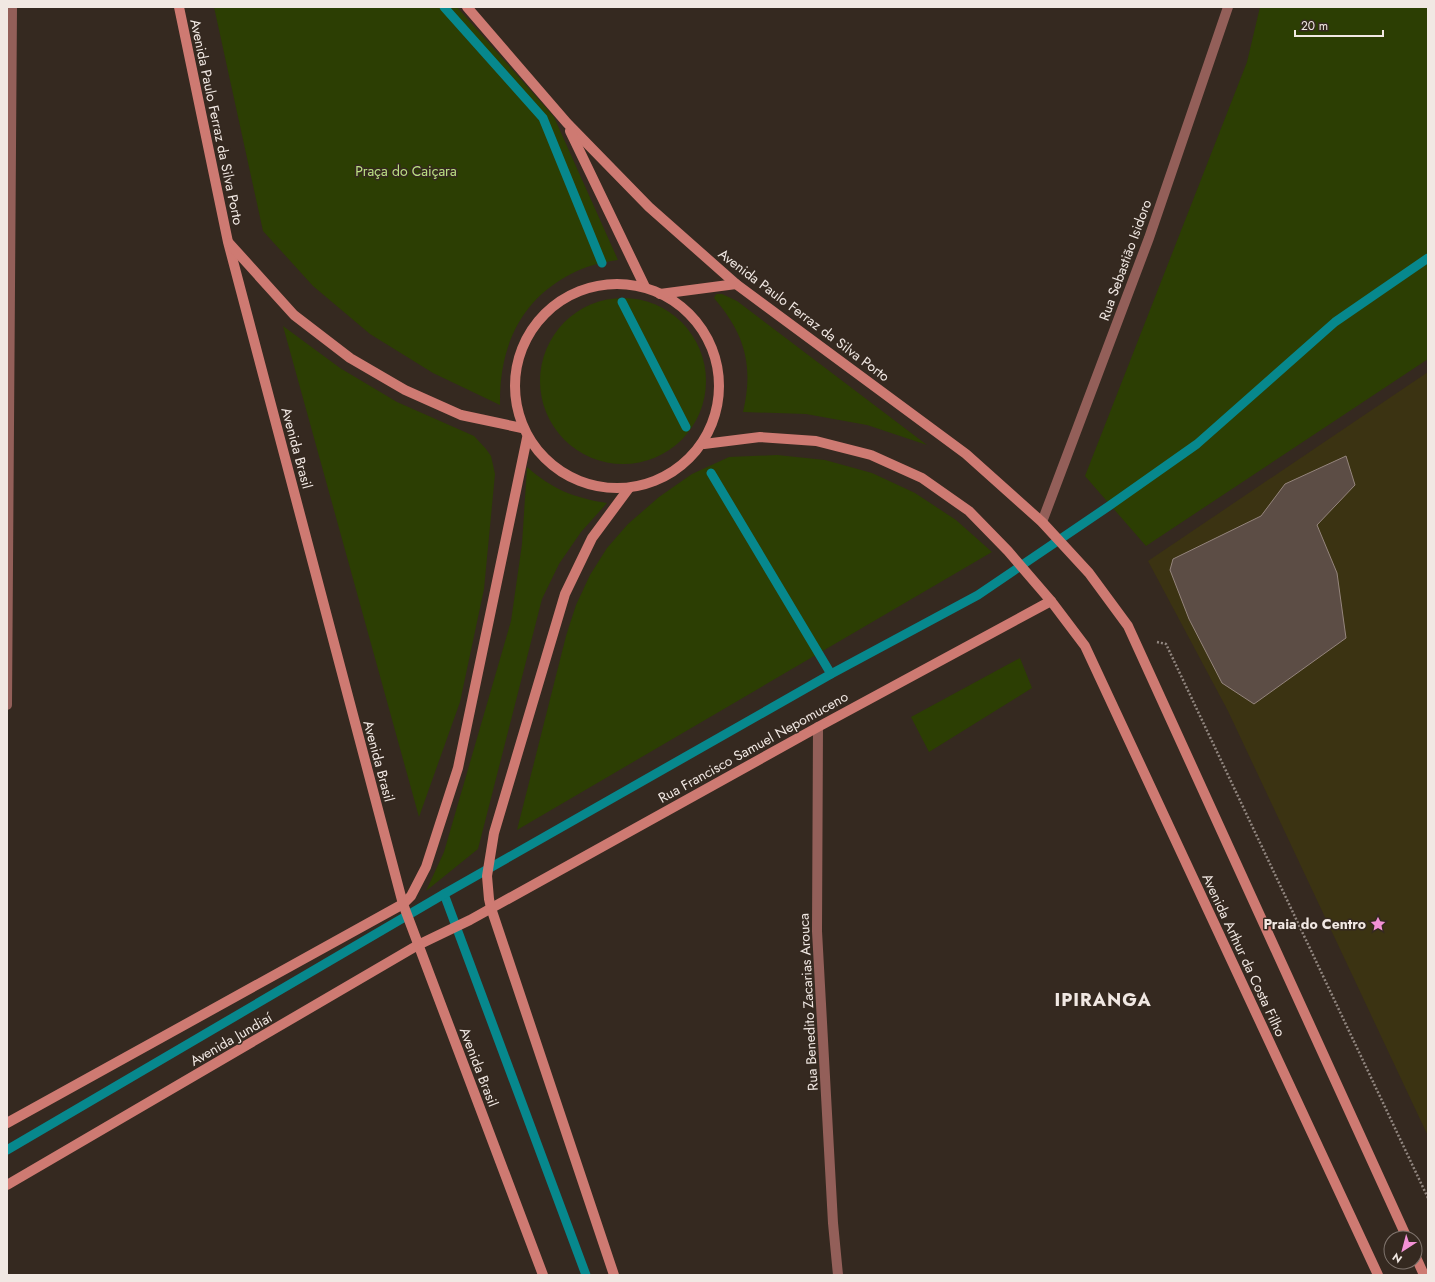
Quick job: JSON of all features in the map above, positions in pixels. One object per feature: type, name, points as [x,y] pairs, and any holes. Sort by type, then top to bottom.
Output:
[{"type":"main road","name":"Avenida Paulo Ferraz da Silva Porto","points":[[179,7],[228,242]]},
{"type":"main road","name":"Avenida Paulo Ferraz da Silva Porto","points":[[467,7],[567,123],[649,208],[736,284],[966,454],[1053,533],[1089,573],[1130,630]]},
{"type":"main road","points":[[567,123],[645,287]]},
{"type":"main road","points":[[228,242],[294,315],[350,358],[405,390],[461,415],[522,428]]},
{"type":"main road","name":"Avenida Brasil","points":[[228,242],[404,909],[543,1275]]},
{"type":"main road","points":[[611,284],[645,287],[660,294],[674,300],[698,322],[714,350],[720,382],[717,413],[704,444],[684,465],[658,480],[629,488],[596,486],[566,474],[544,459],[527,438],[514,407],[517,368],[528,335],[549,309],[578,291],[611,284]]},
{"type":"main road","points":[[660,294],[736,284]]},
{"type":"main road","name":"Avenida Arthur da Costa Filho","points":[[704,444],[760,437],[781,438],[816,441],[871,455],[922,478],[969,511],[1008,551],[1039,587],[1085,646],[1378,1275]]},
{"type":"main road","points":[[7,1123],[404,909],[426,867],[458,768],[527,438]]},
{"type":"main road","points":[[614,1275],[491,908],[487,876],[494,833],[565,594],[592,538],[629,488]]},
{"type":"main road","name":"Rua Francisco Samuel Nepomuceno","points":[[470,920],[818,727],[1051,602]]},
{"type":"main road","points":[[1130,630],[1403,1230]]},
{"type":"main road","name":"Avenida Jundiaí","points":[[7,1185],[416,941],[434,937],[470,920]]},
{"type":"street","points":[[7,705],[12,7]]},
{"type":"street","name":"Rua Sebastião Isidoro","points":[[1042,522],[1149,238],[1228,7]]},
{"type":"street","name":"Rua Benedito Zacarias Arouca","points":[[818,727],[817,931],[833,1223],[838,1275]]},
{"type":"path","points":[[1130,630],[1166,644],[1428,1198]]},
{"type":"green space","name":"Praça do Caiçara","points":[[214,7],[457,7],[554,117],[618,260],[597,264],[577,271],[558,282],[541,295],[528,309],[517,326],[509,344],[501,383],[500,405],[433,373],[370,334],[313,286],[263,231]]},
{"type":"green space","points":[[1260,7],[1428,7],[1428,359],[1146,546],[1085,476],[1247,62]]},
{"type":"green space","points":[[716,294],[722,294],[737,301],[927,445],[867,425],[806,414],[743,412],[747,380],[747,365],[744,351],[740,338],[733,325],[725,311],[714,298]]},
{"type":"green space","points":[[623,298],[647,302],[662,308],[675,317],[687,329],[696,342],[702,357],[706,381],[702,405],[696,420],[687,433],[675,445],[662,454],[647,460],[623,464],[599,460],[584,454],[571,445],[559,433],[550,420],[544,405],[540,381],[544,357],[550,342],[559,329],[571,317],[584,308],[599,302]]},
{"type":"green space","points":[[283,326],[340,368],[397,402],[474,436],[491,456],[495,474],[484,589],[460,702],[419,817]]},
{"type":"green space","points":[[777,455],[825,460],[872,473],[915,493],[956,520],[992,552],[517,830],[566,636],[576,605],[590,575],[607,548],[628,524],[659,497],[692,474],[729,457]]},
{"type":"green space","points":[[527,467],[536,475],[555,487],[574,495],[607,503],[581,532],[559,564],[542,599],[478,849],[426,891],[444,852],[511,621],[522,544]]},
{"type":"green space","points":[[1020,658],[1032,688],[929,752],[911,717]]},
{"type":"sand","name":"Praia do Centro","points":[[1428,372],[1428,1136],[1228,711],[1148,561]]},
{"type":"building","points":[[1346,456],[1355,485],[1317,525],[1337,573],[1346,638],[1254,704],[1222,683],[1189,619],[1170,570],[1173,559],[1261,516],[1285,484]]},
{"type":"waterway","points":[[444,7],[543,118],[602,263]]},
{"type":"waterway","points":[[7,1150],[444,894],[831,674],[978,595],[1197,444],[1335,322],[1428,258]]},
{"type":"waterway","points":[[622,302],[686,427]]},
{"type":"waterway","points":[[711,473],[831,674]]},
{"type":"waterway","points":[[444,894],[586,1275]]},
{"type":"place","name":"Praia do Centro","points":[[1378,924]]},
{"type":"district","name":"IPIRANGA","points":[[1103,1000]]}]
